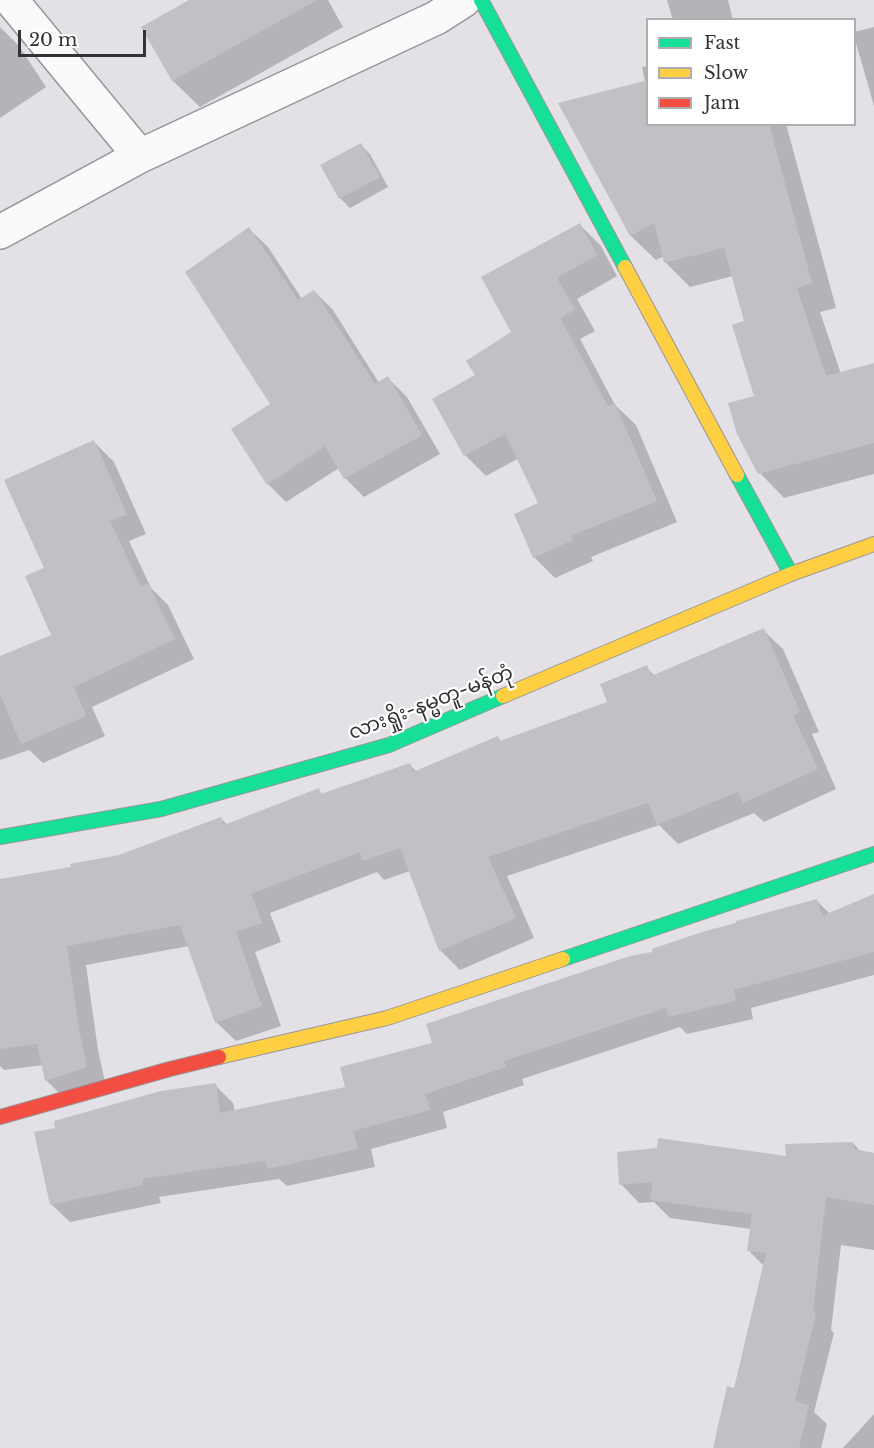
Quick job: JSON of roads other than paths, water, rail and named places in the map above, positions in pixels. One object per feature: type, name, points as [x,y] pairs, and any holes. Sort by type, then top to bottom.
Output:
[{"type":"street","points":[[11,0],[140,156]]},
{"type":"street","points":[[0,232],[140,156],[428,9],[464,0]]},
{"type":"street","points":[[482,0],[791,574]]},
{"type":"street","name":"လားရှိုး-နမ္မတူ-မန်တုံ","points":[[0,837],[161,809],[389,745],[791,574],[874,544]]},
{"type":"street","points":[[0,1117],[170,1069],[387,1018],[874,854]]}]
